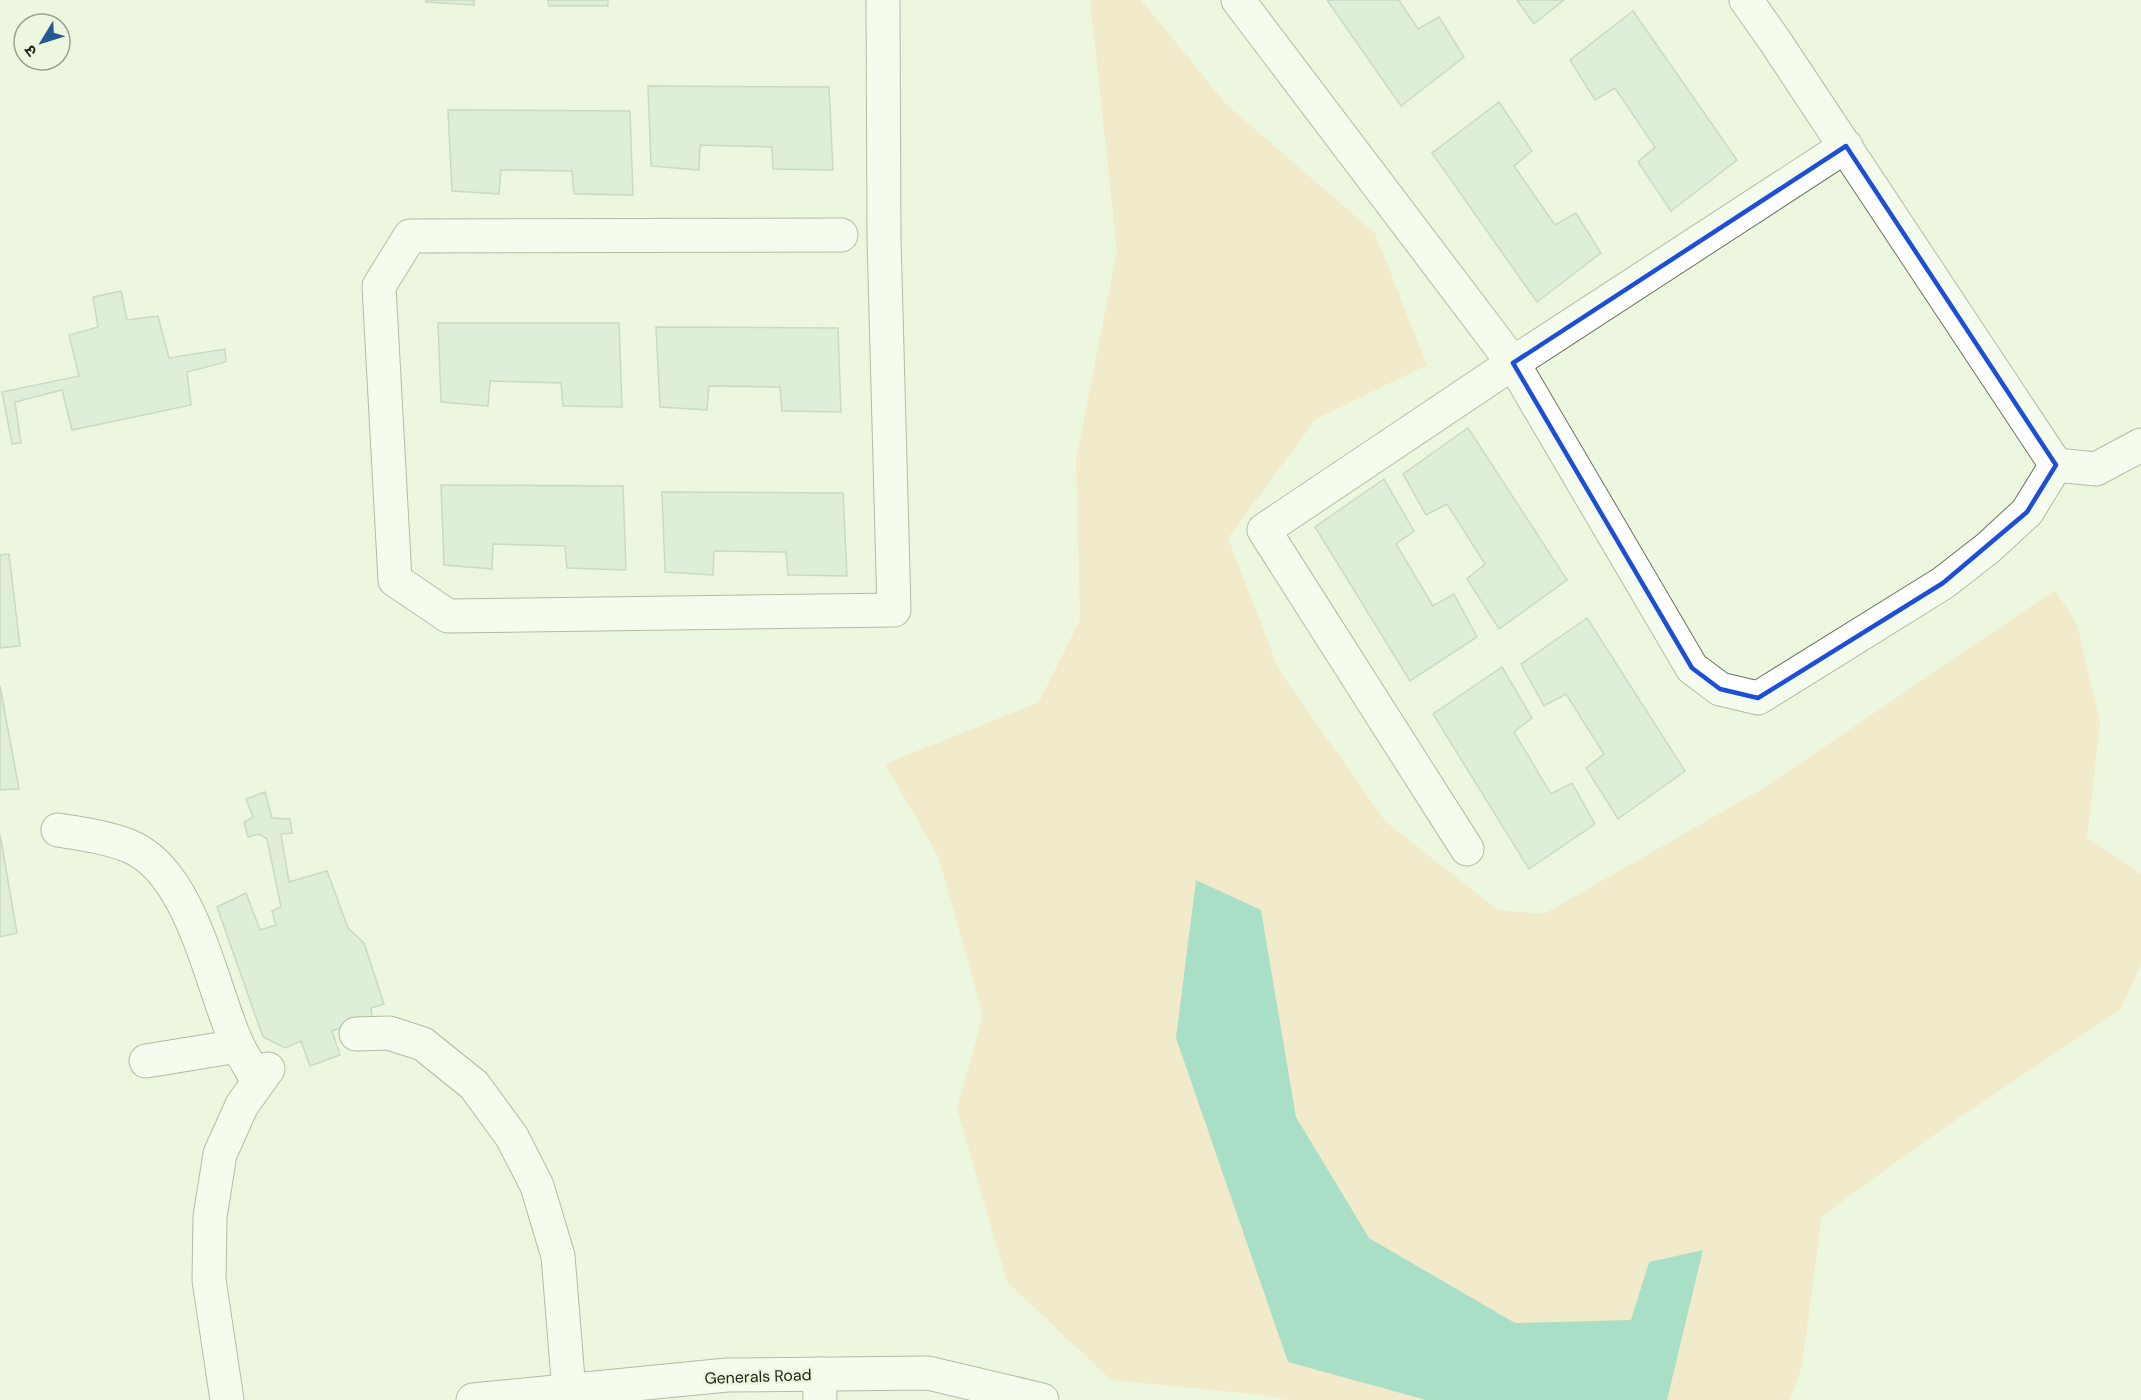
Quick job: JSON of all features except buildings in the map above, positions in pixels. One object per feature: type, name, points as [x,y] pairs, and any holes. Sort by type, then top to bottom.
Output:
[{"type":"street","points":[[841,235],[410,236],[379,286],[395,580],[448,616],[894,610],[884,238],[883,0]]},
{"type":"street","points":[[1238,0],[1514,363],[1692,668],[1720,689],[1758,698],[1943,583],[2028,512],[2056,465]]},
{"type":"street","points":[[1746,0],[2056,465]]},
{"type":"street","points":[[1467,849],[1264,530],[1514,363],[1846,147]]},
{"type":"street","points":[[2056,465],[2096,469],[2141,445]]},
{"type":"street","points":[[58,830],[92,835],[131,846],[159,866],[183,899],[238,1046],[263,1075],[242,1105],[220,1154],[210,1217],[209,1280],[227,1400]]},
{"type":"street","points":[[356,1034],[389,1033],[423,1044],[474,1086],[512,1137],[537,1186],[558,1256],[569,1391]]},
{"type":"street","points":[[146,1061],[238,1046]]},
{"type":"street","name":"Generals Road","points":[[472,1400],[727,1375],[819,1387],[928,1373],[1042,1400]]},
{"type":"highlighted area","points":[[1846,146],[2056,465],[2027,512],[1943,583],[1758,698],[1720,689],[1692,668],[1513,363]]},
{"type":"shaded area","points":[[1090,0],[1141,0],[1227,105],[1375,233],[1427,365],[1316,419],[1228,538],[1279,670],[1385,821],[1498,910],[1544,914],[1762,789],[2055,590],[2077,624],[2100,722],[2087,838],[2141,874],[2141,964],[2121,1009],[1928,1139],[1822,1216],[1802,1366],[1790,1400],[1286,1400],[1272,1396],[1111,1380],[1007,1282],[957,1109],[983,1015],[938,856],[885,764],[1039,702],[1080,620],[1076,459],[1117,251]]},
{"type":"water","points":[[1196,880],[1261,910],[1296,1117],[1369,1238],[1515,1323],[1631,1320],[1649,1262],[1703,1250],[1667,1400],[1426,1400],[1288,1362],[1176,1038]]}]
